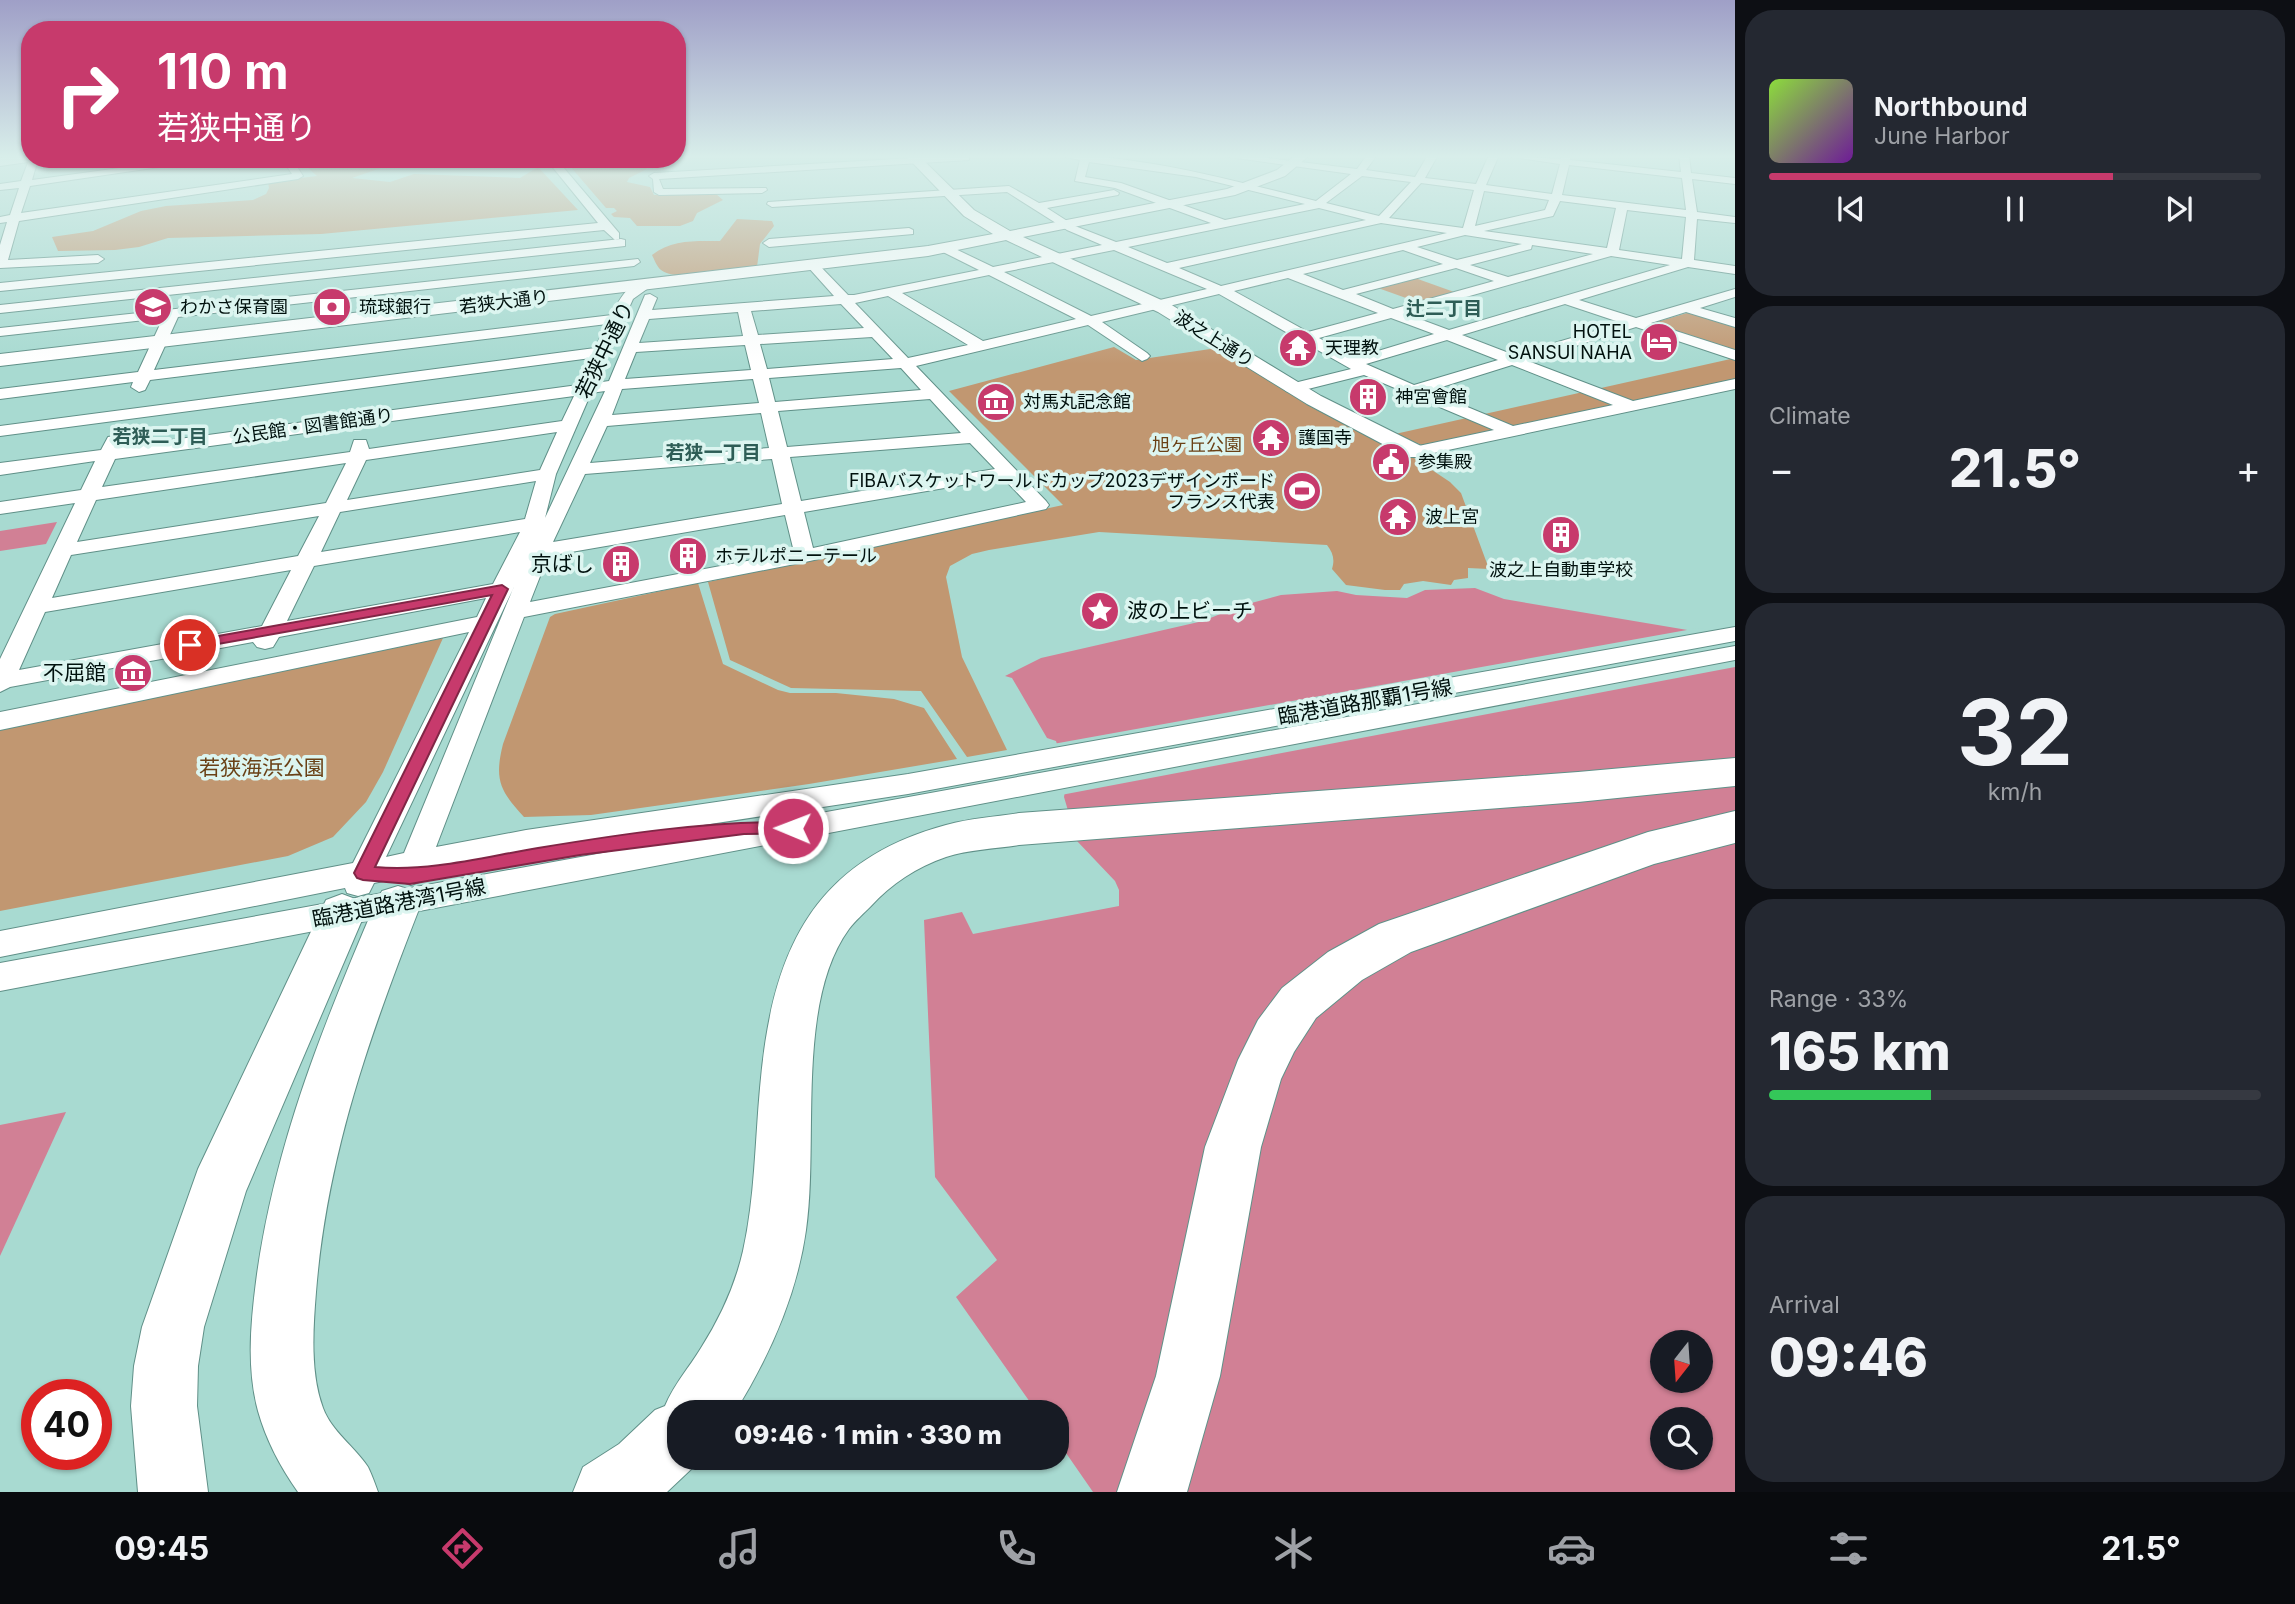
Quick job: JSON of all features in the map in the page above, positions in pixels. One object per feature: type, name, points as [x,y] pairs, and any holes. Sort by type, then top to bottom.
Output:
[{"type":"highway","points":[[705,1400],[743,1340],[762,1289],[777,1231],[794,1006],[817,939],[831,915],[854,892],[895,861],[947,841],[1006,796],[1578,787],[1735,772]]},
{"type":"highway","points":[[1152,1492],[1188,1376],[1233,1147],[1256,1077],[1276,1035],[1299,1003],[1345,966],[1395,938],[1648,849],[1735,827]]},
{"type":"highway","points":[[173,1492],[164,1406],[166,1366],[173,1327],[218,1189],[386,886]]},
{"type":"highway","points":[[343,1492],[312,1456],[292,1413],[281,1358],[284,1297],[292,1240],[316,1127],[386,886]]},
{"type":"highway","points":[[608,1492],[643,1468],[667,1445]]},
{"type":"main road","name":"波之上通り","points":[[987,225],[1008,237],[1156,304],[1292,388],[1415,452]]},
{"type":"main road","name":"若狭大通り","points":[[0,360],[814,267],[928,251],[1067,225]]},
{"type":"street","points":[[15,225],[14,233],[0,264],[107,258]]},
{"type":"street","points":[[503,225],[530,328]]},
{"type":"street","points":[[765,272],[774,225]]},
{"type":"street","points":[[1067,225],[1222,290],[1359,366],[1513,432]]},
{"type":"street","points":[[645,314],[845,300],[1226,225],[1335,263]]},
{"type":"street","points":[[1167,267],[1360,225]]},
{"type":"street","points":[[1415,225],[1735,270]]},
{"type":"street","points":[[1468,232],[1470,225]]},
{"type":"street","points":[[616,385],[905,363],[1498,225]]},
{"type":"street","points":[[1537,242],[1545,225]]},
{"type":"street","points":[[1612,252],[1618,225]]},
{"type":"street","points":[[1688,263],[1691,225]]},
{"type":"street","points":[[0,287],[607,226],[634,262],[641,276],[642,286]]},
{"type":"street","points":[[769,243],[905,228],[928,251]]},
{"type":"street","points":[[251,669],[359,456],[373,232]]},
{"type":"street","points":[[1342,294],[1537,242]]},
{"type":"street","points":[[0,309],[621,243]]},
{"type":"street","points":[[1405,247],[1735,355]]},
{"type":"street","points":[[945,248],[1090,321],[1142,356]]},
{"type":"street","points":[[1,682],[201,249]]},
{"type":"street","points":[[1306,337],[1612,252]]},
{"type":"street","points":[[0,332],[634,262]]},
{"type":"street","points":[[1292,388],[1447,334],[1688,263]]},
{"type":"street","points":[[515,612],[805,556],[1039,505],[814,267]]},
{"type":"street","points":[[1290,274],[1631,406]]},
{"type":"street","name":"若狭中通り","points":[[386,886],[484,622],[542,524],[579,469],[600,423],[645,314],[651,294],[642,286],[627,297],[547,474],[542,524],[539,551],[515,612],[386,886]]},
{"type":"street","points":[[890,292],[981,346]]},
{"type":"street","points":[[1414,390],[1735,293]]},
{"type":"street","points":[[1686,308],[1735,323]]},
{"type":"street","points":[[744,309],[805,556]]},
{"type":"street","points":[[0,394],[618,318]]},
{"type":"street","points":[[630,348],[875,332]]},
{"type":"street","points":[[0,431],[601,352]]},
{"type":"street","points":[[1415,452],[1735,384]]},
{"type":"street","name":"公民館・図書館通り","points":[[0,470],[616,385]]},
{"type":"street","points":[[600,423],[933,394]]},
{"type":"street","points":[[0,509],[570,425]]},
{"type":"street","points":[[579,469],[974,437]]},
{"type":"street","points":[[539,551],[1008,472]]},
{"type":"street","points":[[64,550],[547,474]]},
{"type":"street","points":[[36,607],[514,526],[542,524]]},
{"type":"street","points":[[1,682],[271,629],[502,589]]},
{"type":"street","points":[[0,721],[484,622]]},
{"type":"street","name":"臨港道路那覇1号線","points":[[1006,796],[1735,634]]},
{"type":"street","name":"臨港道路那覇1号線","points":[[1006,796],[1735,653]]},
{"type":"street","name":"臨港道路港湾1号線","points":[[0,977],[386,886],[539,838],[908,784],[1006,796]]},
{"type":"street","name":"臨港道路港湾1号線","points":[[0,944],[1006,796]]},
{"type":"green space","points":[[108,225],[421,225],[321,234],[168,238],[139,247],[115,250],[58,251],[52,237],[93,231]]},
{"type":"green space","points":[[636,225],[684,225],[680,226]]},
{"type":"green space","points":[[733,225],[774,226],[760,244],[757,267],[693,276],[669,274],[661,270],[652,255],[668,246],[684,242],[720,241]]},
{"type":"green space","points":[[1415,278],[1457,293],[1420,303],[1378,288]]},
{"type":"green space","points":[[1687,313],[1704,315],[1735,325],[1735,351],[1650,324]]},
{"type":"green space","name":"旭ヶ丘公園","points":[[1114,347],[1136,360],[1217,348],[1311,407],[1411,456],[1450,482],[1461,493],[1489,569],[1468,568],[1468,578],[1454,580],[1451,585],[1423,581],[1404,584],[1400,590],[1385,590],[1346,585],[1332,569],[1333,556],[1327,545],[1099,532],[972,554],[950,566],[946,577],[962,657],[1007,750],[967,757],[921,691],[791,688],[730,660],[708,582],[1063,505],[949,391]]},
{"type":"green space","points":[[1735,358],[1735,383],[1424,446],[1395,434]]},
{"type":"green space","points":[[698,583],[723,664],[790,693],[836,693],[894,699],[924,708],[957,759],[809,784],[591,815],[524,817],[504,792],[499,776],[500,756],[550,617]]},
{"type":"green space","name":"若狭海浜公園","points":[[443,638],[383,772],[366,802],[333,837],[288,856],[0,911],[0,730]]},
{"type":"shaded area","points":[[57,522],[46,544],[0,551],[0,531]]},
{"type":"shaded area","points":[[1475,588],[1504,599],[1735,638],[1735,1492],[1093,1492],[1069,1457],[1069,1400],[1029,1400],[956,1297],[997,1260],[935,1177],[924,920],[962,912],[973,934],[1119,906],[1119,890],[1115,881],[1077,841],[1064,797],[1067,778],[1056,741],[1047,738],[1012,678],[1005,676],[1041,658],[1203,621],[1240,606],[1281,595],[1337,591],[1407,598],[1425,590]]},
{"type":"shaded area","points":[[66,1112],[0,1256],[0,1125]]},
{"type":"pier","points":[[1698,628],[1735,634],[1735,667],[1061,795],[1064,778],[1053,744]]},
{"type":"place","name":"わかさ保育園","points":[[153,307]]},
{"type":"place","name":"琉球銀行","points":[[332,307]]},
{"type":"place","name":"HOTEL SANSUI NAHA","points":[[1659,342]]},
{"type":"place","name":"天理教","points":[[1298,348]]},
{"type":"place","name":"神宮會館","points":[[1368,397]]},
{"type":"place","name":"対馬丸記念館","points":[[996,402]]},
{"type":"place","name":"護国寺","points":[[1271,438]]},
{"type":"place","name":"参集殿","points":[[1391,462]]},
{"type":"place","name":"FIBAバスケットワールドカップ2023デザインボード フランス代表","points":[[1302,491]]},
{"type":"place","name":"波上宮","points":[[1398,517]]},
{"type":"place","name":"波之上自動車学校","points":[[1561,535]]},
{"type":"place","name":"ホテルポニーテール","points":[[688,556]]},
{"type":"place","name":"京ばし","points":[[621,564]]},
{"type":"place","name":"波の上ビーチ","points":[[1100,611]]},
{"type":"place","name":"不屈館","points":[[133,673]]},
{"type":"district","name":"辻二丁目","points":[[1444,308]]},
{"type":"district","name":"若狭二丁目","points":[[160,436]]},
{"type":"district","name":"若狭一丁目","points":[[713,452]]},
{"type":"route","points":[[190,645],[502,589],[363,873],[410,877],[580,848],[744,828],[793,828]]}]
